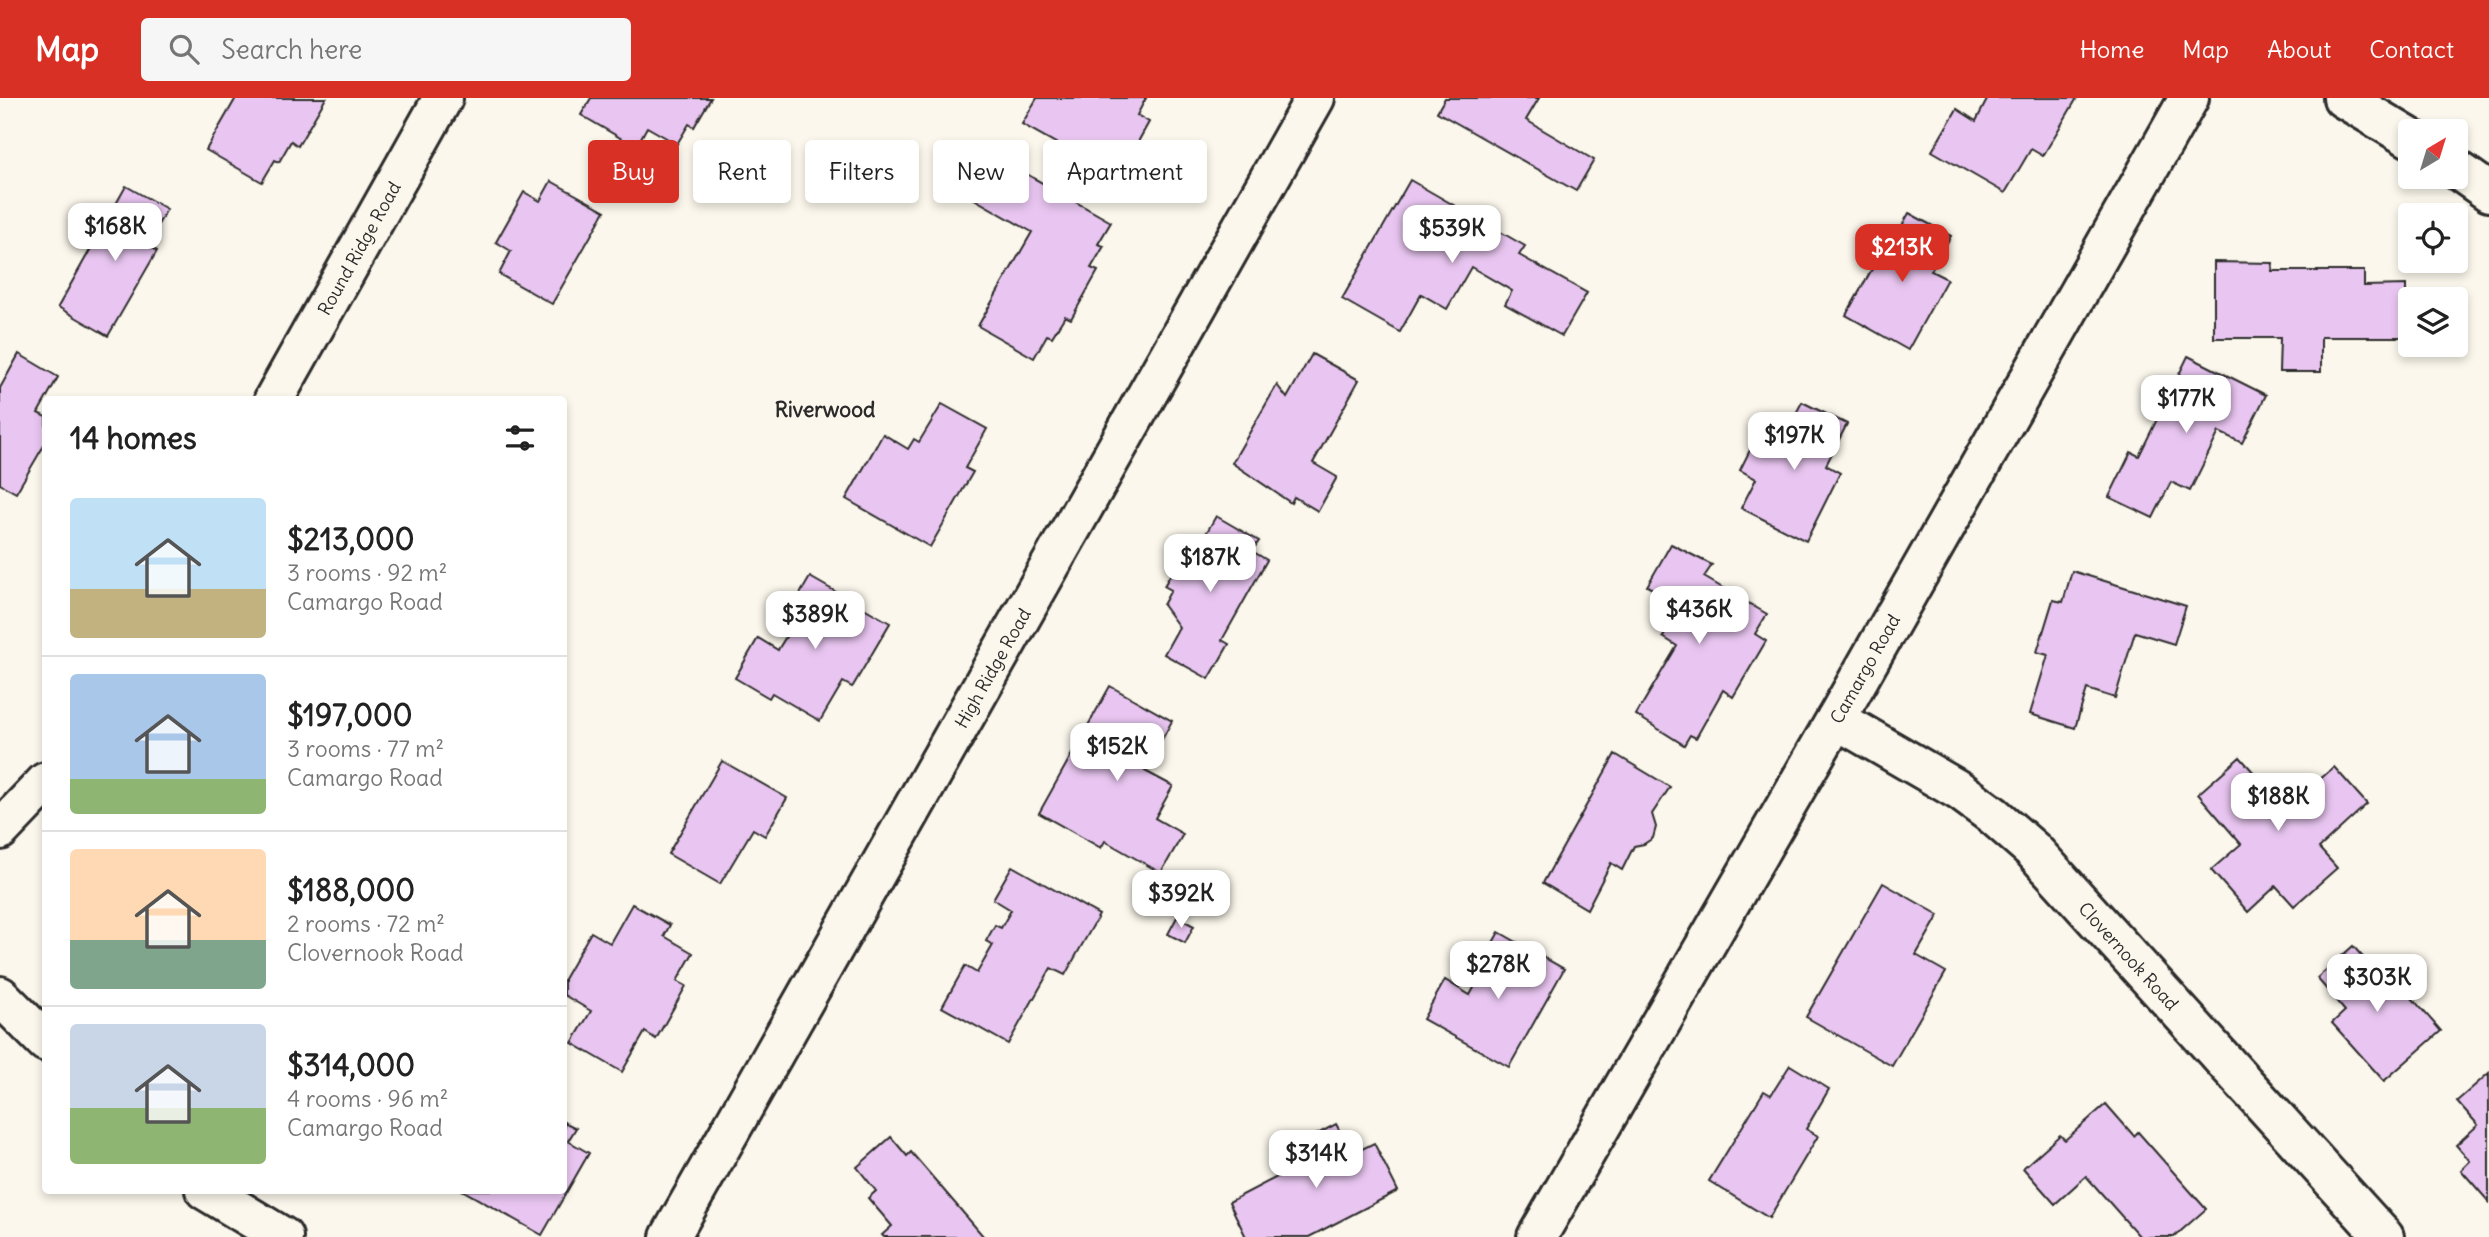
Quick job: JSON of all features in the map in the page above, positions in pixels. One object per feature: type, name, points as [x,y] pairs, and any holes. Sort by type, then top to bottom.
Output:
[{"type":"street","name":"Round Ridge Road","points":[[276,396],[443,98]]},
{"type":"street","name":"High Ridge Road","points":[[670,1237],[1315,98]]},
{"type":"street","name":"Camargo Road","points":[[1537,1237],[1836,719],[2189,98]]},
{"type":"street","points":[[2343,98],[2398,131]]},
{"type":"street","points":[[2468,177],[2489,192]]},
{"type":"street","name":"Clovernook Road","points":[[1836,719],[1960,791],[2033,850],[2384,1237]]},
{"type":"street","points":[[0,830],[42,786]]},
{"type":"street","points":[[0,996],[42,1038]]},
{"type":"street","points":[[211,1194],[282,1237]]},
{"type":"building","points":[[236,98],[326,98],[298,146],[291,141],[279,162],[275,160],[262,182],[206,150]]},
{"type":"building","points":[[591,98],[711,98],[694,127],[689,124],[679,141],[670,140],[647,127],[640,140],[624,140],[581,115]]},
{"type":"building","points":[[1037,98],[1146,98],[1137,115],[1149,122],[1139,140],[1050,140],[1022,124]]},
{"type":"building","points":[[1445,98],[1539,98],[1526,120],[1594,160],[1576,191],[1437,112]]},
{"type":"building","points":[[1988,98],[2077,98],[2043,156],[2031,149],[2005,193],[1932,151],[1957,109],[1976,121]]},
{"type":"building","points":[[1029,175],[1043,183],[1043,203],[1078,203],[1111,222],[1098,244],[1104,246],[1091,268],[1098,271],[1071,319],[1065,316],[1052,337],[1047,335],[1034,358],[978,326],[1032,232],[981,203],[1029,203]]},
{"type":"building","points":[[1410,180],[1525,246],[1519,255],[1587,293],[1562,336],[1505,304],[1512,291],[1471,267],[1447,309],[1421,294],[1400,332],[1342,299]]},
{"type":"building","points":[[551,181],[605,211],[552,304],[499,274],[511,251],[496,242],[524,192],[540,201]]},
{"type":"building","points":[[126,186],[167,209],[146,245],[157,251],[108,336],[58,307]]},
{"type":"building","points":[[1909,213],[1951,236],[1931,271],[1947,279],[1908,350],[1846,315],[1885,246],[1889,249]]},
{"type":"building","points":[[2214,262],[2273,263],[2272,271],[2364,271],[2364,286],[2406,285],[2398,287],[2398,337],[2321,337],[2321,372],[2279,372],[2280,338],[2214,338]]},
{"type":"building","points":[[19,354],[58,377],[47,396],[42,396],[42,406],[38,413],[42,415],[42,449],[16,493],[0,484],[0,388]]},
{"type":"building","points":[[1312,354],[1359,380],[1313,463],[1337,477],[1318,511],[1294,497],[1291,503],[1232,463],[1277,385],[1287,398]]},
{"type":"building","points":[[2188,356],[2266,395],[2242,443],[2219,432],[2190,491],[2171,482],[2153,518],[2109,497],[2131,452],[2139,456]]},
{"type":"building","points":[[1802,402],[1847,424],[1826,465],[1840,473],[1806,541],[1741,508],[1756,479],[1740,470],[1759,432],[1781,442]]},
{"type":"building","points":[[942,404],[987,429],[965,468],[973,472],[930,547],[846,499],[883,434],[908,449],[914,439],[919,442]]},
{"type":"building","points":[[1216,516],[1259,541],[1252,551],[1267,560],[1222,640],[1229,644],[1209,679],[1164,654],[1179,627],[1163,605],[1171,590],[1164,586],[1194,534],[1203,539]]},
{"type":"building","points":[[1671,544],[1712,565],[1704,577],[1767,614],[1755,634],[1766,641],[1733,697],[1723,690],[1696,738],[1690,735],[1684,745],[1636,715],[1677,646],[1663,637],[1682,605],[1647,586]]},
{"type":"building","points":[[2072,571],[2186,606],[2174,644],[2135,632],[2115,698],[2087,689],[2075,728],[2030,714],[2048,655],[2037,652],[2053,600],[2063,602]]},
{"type":"building","points":[[810,577],[890,623],[853,686],[843,682],[820,721],[772,693],[769,698],[735,678],[758,638],[778,650],[787,635],[779,630]]},
{"type":"building","points":[[1110,686],[1172,721],[1145,771],[1173,786],[1155,818],[1183,834],[1161,873],[1105,841],[1101,848],[1039,813]]},
{"type":"building","points":[[1615,754],[1670,787],[1652,814],[1656,827],[1653,838],[1634,846],[1622,870],[1611,863],[1587,909],[1543,883]]},
{"type":"building","points":[[2240,757],[2286,809],[2334,767],[2367,804],[2319,848],[2337,868],[2294,906],[2276,886],[2248,912],[2211,870],[2241,844],[2198,794]]},
{"type":"building","points":[[722,761],[787,798],[765,836],[753,829],[720,884],[668,854]]},
{"type":"building","points":[[1012,866],[1099,915],[1065,975],[1051,968],[1008,1044],[942,1007],[965,966],[977,973],[993,945],[986,941],[995,925],[1001,928],[1011,910],[993,899]]},
{"type":"building","points":[[1883,883],[1939,915],[1916,955],[1946,972],[1892,1066],[1806,1017]]},
{"type":"building","points":[[632,904],[670,925],[664,936],[693,953],[677,981],[686,986],[656,1039],[645,1032],[622,1072],[572,1043],[591,1011],[567,997],[567,974],[591,932],[610,943]]},
{"type":"building","points":[[1177,917],[1194,926],[1185,943],[1168,934]]},
{"type":"building","points":[[1499,932],[1564,969],[1509,1067],[1423,1019],[1445,980],[1470,995],[1488,962],[1483,960]]},
{"type":"building","points":[[2353,946],[2376,972],[2384,966],[2441,1031],[2384,1081],[2332,1023],[2345,1011],[2317,978]]},
{"type":"building","points":[[1790,1065],[1829,1089],[1806,1129],[1818,1136],[1769,1218],[1709,1181],[1764,1091],[1771,1095]]},
{"type":"building","points":[[2489,1073],[2489,1202],[2461,1170],[2470,1161],[2456,1145],[2478,1125],[2457,1101]]},
{"type":"building","points":[[2106,1104],[2134,1136],[2138,1132],[2206,1209],[2174,1237],[2140,1237],[2086,1176],[2055,1204],[2023,1168],[2060,1135],[2065,1140]]},
{"type":"building","points":[[567,1124],[576,1128],[568,1141],[589,1153],[567,1191]]},
{"type":"building","points":[[1336,1124],[1352,1154],[1374,1143],[1398,1191],[1309,1237],[1246,1237],[1229,1202],[1304,1163],[1295,1146]]},
{"type":"building","points":[[891,1137],[907,1156],[911,1152],[984,1237],[882,1235],[892,1226],[868,1198],[876,1191],[857,1167]]},
{"type":"building","points":[[469,1194],[566,1194],[542,1235]]},
{"type":"district","name":"Riverwood","points":[[825,409]]}]
